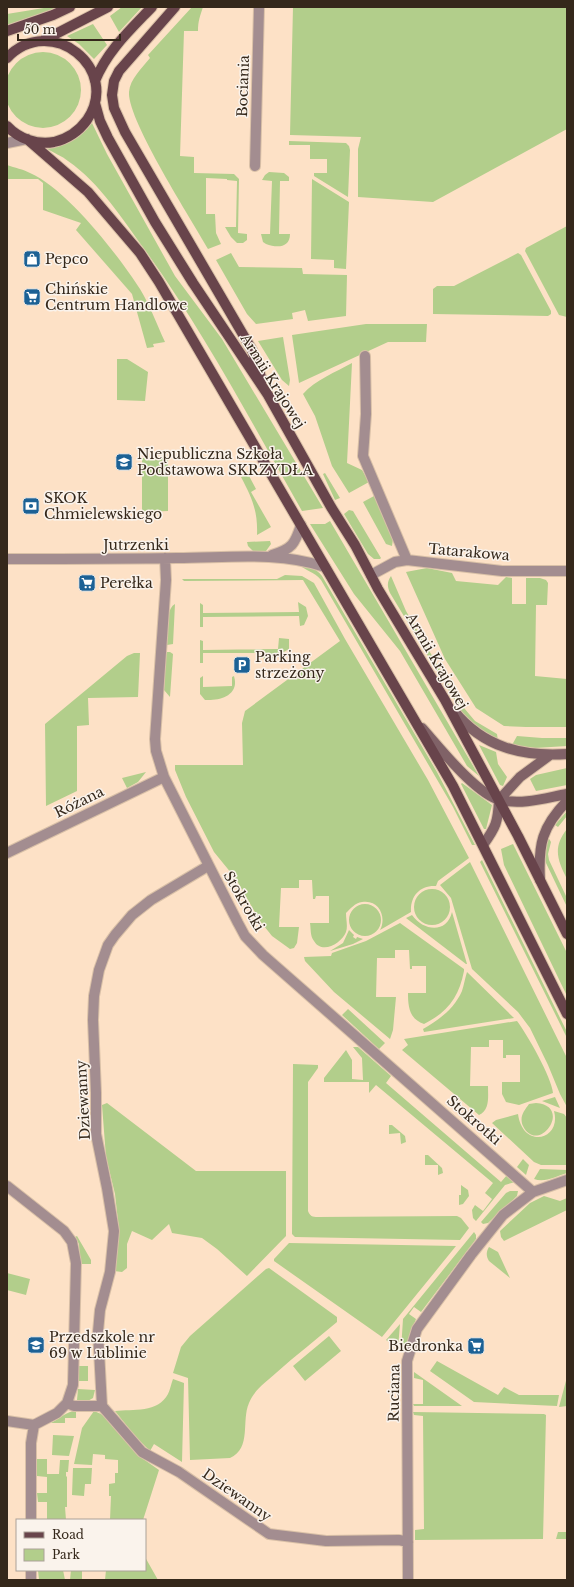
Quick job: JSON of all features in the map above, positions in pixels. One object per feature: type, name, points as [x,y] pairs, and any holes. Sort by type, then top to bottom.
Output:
[{"type":"main road","points":[[7,31],[53,15],[70,7]]},
{"type":"main road","points":[[43,41],[108,7]]},
{"type":"main road","points":[[27,139],[56,142],[69,137],[86,122],[95,103],[95,81],[101,66],[113,48],[152,7]]},
{"type":"main road","points":[[175,7],[120,71],[114,81],[112,95],[114,108],[136,153],[252,350],[268,395]]},
{"type":"main road","points":[[7,58],[12,50],[29,43],[43,41],[60,43],[76,52],[88,65],[95,81]]},
{"type":"main road","name":"Armii Krajowej","points":[[95,103],[100,121],[108,138],[155,222],[193,283],[268,395],[445,700],[499,800],[567,934]]},
{"type":"main road","points":[[7,126],[15,133],[27,139],[88,192],[140,253],[159,282],[453,786],[567,1014]]},
{"type":"street","name":"Bociania","points":[[255,166],[259,7]]},
{"type":"street","points":[[7,143],[27,139]]},
{"type":"street","points":[[365,356],[366,414],[363,456],[407,560]]},
{"type":"street","name":"Jutrzenki","points":[[264,557],[284,552],[290,548],[297,538],[301,525]]},
{"type":"street","name":"Jutrzenki","points":[[7,559],[264,557],[295,558],[325,567]]},
{"type":"street","name":"Stokrotki","points":[[165,558],[166,580],[155,739],[156,751],[164,777],[245,936],[264,955],[533,1192]]},
{"type":"street","name":"Tatarakowa","points":[[372,575],[395,562],[407,560],[502,571],[567,571]]},
{"type":"street","points":[[445,700],[463,723],[486,739],[501,747],[550,755],[567,754]]},
{"type":"street","points":[[418,724],[468,778],[485,792],[499,800],[514,802],[534,801],[567,794]]},
{"type":"street","points":[[483,844],[494,830],[497,822],[499,800],[520,776],[550,755]]},
{"type":"street","name":"Różana","points":[[7,853],[164,777]]},
{"type":"street","points":[[541,884],[539,861],[540,844],[547,826],[567,801]]},
{"type":"street","name":"Dziewanny","points":[[208,866],[151,900],[132,915],[115,934],[108,945],[99,970],[94,996],[93,1020],[96,1134],[114,1231],[110,1272],[100,1310],[98,1332],[102,1406],[142,1452],[179,1472],[269,1534],[326,1541],[399,1540],[408,1542]]},
{"type":"street","name":"Ruciana","points":[[408,1580],[407,1361],[417,1328],[486,1235],[504,1215],[533,1192],[567,1180]]},
{"type":"street","points":[[7,1186],[64,1231],[72,1242],[76,1263],[73,1385],[67,1403],[57,1413],[34,1424],[7,1421]]},
{"type":"street","points":[[67,1403],[74,1406],[102,1406]]},
{"type":"street","points":[[31,1519],[32,1443],[34,1424]]},
{"type":"green space","points":[[50,7],[60,7],[7,25],[7,14]]},
{"type":"green space","points":[[122,7],[142,7],[119,32],[110,16]]},
{"type":"green space","points":[[192,7],[203,7],[198,31],[184,31],[180,156],[194,157],[194,173],[234,174],[239,179],[238,233],[247,234],[247,240],[243,243],[237,243],[225,227],[236,227],[237,181],[206,178],[206,214],[215,214],[216,233],[221,244],[208,249],[175,194],[149,146],[131,106],[129,92],[134,78],[150,58],[148,55]]},
{"type":"green space","points":[[293,7],[567,7],[567,129],[433,202],[358,197],[358,149],[361,137],[290,135]]},
{"type":"green space","points":[[93,24],[107,45],[94,59],[79,44],[67,36]]},
{"type":"green space","points":[[43,52],[57,55],[70,63],[78,76],[81,90],[78,104],[70,117],[57,125],[43,128],[29,125],[16,117],[8,104],[5,90],[8,76],[16,63],[29,55]]},
{"type":"green space","points":[[92,123],[107,154],[175,276],[222,339],[323,508],[302,511],[246,411],[167,281],[101,191],[80,170],[66,159],[47,149],[72,140],[87,129]]},
{"type":"green space","points":[[289,141],[346,143],[350,150],[348,197],[314,176],[314,173],[327,173],[327,159],[310,159],[310,145],[289,145]]},
{"type":"green space","points":[[7,165],[27,172],[44,181],[60,193],[91,224],[119,259],[144,295],[165,342],[153,344],[154,347],[147,348],[132,294],[76,230],[81,223],[43,210],[43,183],[38,179],[7,179]]},
{"type":"green space","points":[[269,172],[284,173],[289,177],[289,181],[280,181],[279,234],[290,234],[288,242],[282,246],[266,244],[263,242],[261,234],[270,234],[272,181],[262,180]]},
{"type":"green space","points":[[312,179],[349,202],[346,269],[334,268],[334,260],[311,259]]},
{"type":"green space","points":[[567,226],[567,317],[559,315],[525,251],[526,248]]},
{"type":"green space","points":[[231,253],[239,267],[302,268],[303,274],[347,275],[346,316],[308,321],[305,310],[292,313],[293,319],[256,324],[247,314],[216,260]]},
{"type":"green space","points":[[518,253],[521,255],[551,311],[551,314],[548,316],[433,314],[433,289],[437,286],[454,286]]},
{"type":"green space","points":[[366,324],[427,324],[426,342],[388,342],[299,383],[292,335]]},
{"type":"green space","points":[[283,337],[290,380],[289,386],[282,380],[258,341]]},
{"type":"green space","points":[[117,359],[127,359],[148,372],[145,401],[117,400]]},
{"type":"green space","points":[[352,363],[347,463],[362,470],[369,482],[349,493],[332,466],[315,416],[303,394],[320,380]]},
{"type":"green space","points":[[168,457],[168,511],[142,512],[142,458]]},
{"type":"green space","points":[[325,473],[340,498],[335,500],[323,474]]},
{"type":"green space","points":[[248,474],[256,489],[251,492],[271,527],[257,535],[254,505],[241,477]]},
{"type":"green space","points":[[374,496],[393,539],[392,546],[386,544],[363,502]]},
{"type":"green space","points":[[349,510],[353,511],[381,558],[380,559],[374,559],[368,554],[344,514]]},
{"type":"green space","points":[[330,521],[479,776],[467,766],[400,651],[354,594],[310,524],[325,524]]},
{"type":"green space","points":[[270,541],[271,544],[266,551],[253,551],[248,546],[247,542]]},
{"type":"green space","points":[[300,565],[315,570],[322,576],[437,772],[475,845],[472,845],[453,807],[321,580]]},
{"type":"green space","points":[[427,568],[452,573],[456,581],[498,585],[506,577],[512,578],[512,604],[526,604],[526,578],[540,578],[546,580],[548,583],[547,605],[536,605],[535,676],[567,679],[567,727],[504,726],[476,708],[445,659],[406,572]]},
{"type":"green space","points":[[285,575],[302,576],[314,583],[345,639],[428,780],[469,858],[438,881],[436,886],[425,887],[417,893],[412,901],[411,912],[380,930],[383,920],[377,906],[368,902],[362,902],[355,905],[346,913],[347,927],[344,936],[332,946],[327,947],[322,947],[314,941],[311,935],[310,923],[329,923],[329,896],[316,896],[315,899],[313,899],[312,880],[299,880],[299,888],[281,888],[279,927],[299,927],[297,943],[294,948],[290,949],[272,936],[260,921],[236,879],[214,852],[186,797],[175,770],[175,765],[243,765],[242,723],[245,711],[340,641],[303,580],[184,581],[182,579],[277,579]]},
{"type":"green space","points":[[391,576],[406,611],[459,702],[475,721],[497,734],[498,741],[480,731],[463,714],[390,593],[388,584]]},
{"type":"green space","points":[[298,602],[306,607],[308,616],[304,625],[300,626],[299,616],[203,617],[203,627],[200,627],[200,603],[203,605],[203,613],[299,612]]},
{"type":"green space","points":[[175,604],[173,644],[167,645],[168,616]]},
{"type":"green space","points":[[279,638],[289,639],[289,649],[266,662],[264,661],[263,653],[203,653],[203,663],[200,663],[200,640],[203,641],[203,650],[278,649]]},
{"type":"green space","points":[[166,652],[173,654],[170,697],[164,690]]},
{"type":"green space","points":[[134,653],[140,653],[138,697],[88,698],[89,725],[77,726],[77,791],[46,806],[45,724],[127,656]]},
{"type":"green space","points":[[203,676],[203,687],[232,686],[232,677],[234,676],[234,688],[227,696],[205,700],[200,694],[200,678]]},
{"type":"green space","points":[[517,736],[567,738],[567,746],[535,748],[512,745]]},
{"type":"green space","points":[[479,745],[496,752],[498,764],[507,777],[503,786],[500,785]]},
{"type":"green space","points":[[567,768],[567,785],[536,791],[530,779],[536,775]]},
{"type":"green space","points":[[146,772],[138,782],[127,788],[122,778]]},
{"type":"green space","points":[[462,783],[492,805],[486,829],[484,829],[461,784]]},
{"type":"green space","points":[[567,811],[567,816],[558,827],[555,825]]},
{"type":"green space","points":[[567,829],[567,879],[559,860],[558,848],[559,842]]},
{"type":"green space","points":[[548,837],[551,842],[548,854],[549,860],[566,896],[567,907],[544,856]]},
{"type":"green space","points":[[513,844],[567,953],[567,996],[504,865],[501,849]]},
{"type":"green space","points":[[482,860],[567,1032],[567,1038],[480,862]]},
{"type":"green space","points":[[470,862],[567,1058],[567,1107],[530,1028],[518,1012],[472,969],[451,898],[440,885]]},
{"type":"green space","points":[[436,889],[445,894],[449,900],[449,914],[445,920],[436,925],[428,925],[419,920],[415,914],[414,903],[419,894],[425,890]]},
{"type":"green space","points":[[365,904],[376,909],[381,920],[376,931],[365,936],[354,931],[349,920],[354,909]]},
{"type":"green space","points":[[452,912],[467,964],[406,918],[412,915],[422,924],[434,928],[445,924]]},
{"type":"green space","points":[[400,923],[464,969],[464,971],[459,989],[451,1003],[440,1014],[424,1024],[415,1019],[410,1012],[408,993],[426,993],[426,966],[412,966],[412,969],[410,969],[409,950],[395,950],[395,958],[377,958],[376,997],[396,997],[393,1030],[390,1039],[334,992],[305,961],[304,957],[331,956],[332,953],[366,941]]},
{"type":"green space","points":[[349,930],[356,939],[357,937],[363,939],[353,944],[330,951],[343,943]]},
{"type":"green space","points":[[467,972],[514,1018],[424,1032],[423,1029],[441,1017],[455,1003],[462,991]]},
{"type":"green space","points":[[348,1009],[385,1043],[379,1049],[342,1015]]},
{"type":"green space","points":[[517,1021],[544,1067],[552,1086],[553,1093],[519,1105],[506,1102],[502,1094],[502,1082],[520,1082],[520,1055],[506,1055],[506,1058],[503,1058],[503,1040],[489,1040],[489,1047],[471,1047],[470,1086],[488,1086],[487,1107],[483,1113],[479,1115],[402,1050],[408,1045],[404,1039]]},
{"type":"green space","points":[[353,1047],[358,1047],[391,1076],[386,1083],[501,1182],[507,1175],[515,1182],[505,1185],[476,1221],[473,1218],[472,1210],[475,1205],[483,1211],[492,1199],[485,1193],[493,1183],[376,1085],[369,1093],[369,1082],[324,1082],[324,1078],[346,1050],[352,1060],[352,1079],[363,1080],[362,1058]]},
{"type":"green space","points":[[293,1064],[318,1065],[318,1068],[308,1082],[308,1211],[310,1215],[318,1217],[457,1216],[461,1218],[469,1228],[460,1240],[295,1237],[292,1234]]},
{"type":"green space","points":[[555,1097],[560,1108],[542,1101]]},
{"type":"green space","points":[[107,1103],[196,1171],[286,1171],[286,1236],[247,1276],[217,1249],[202,1238],[172,1233],[169,1224],[152,1240],[132,1231],[127,1244],[127,1268],[122,1272],[114,1271],[119,1230],[115,1194],[106,1157],[102,1105]]},
{"type":"green space","points":[[536,1103],[547,1106],[552,1112],[553,1120],[544,1133],[537,1135],[529,1134],[522,1123],[525,1109],[529,1104]]},
{"type":"green space","points":[[554,1111],[564,1114],[567,1118],[567,1165],[541,1165],[534,1162],[492,1123],[496,1120],[518,1114],[521,1125],[527,1133],[534,1137],[541,1137],[552,1129],[555,1121]]},
{"type":"green space","points":[[389,1125],[392,1125],[405,1136],[406,1142],[401,1144],[400,1133],[389,1134]]},
{"type":"green space","points":[[425,1155],[428,1155],[442,1168],[443,1173],[438,1175],[438,1165],[425,1165]]},
{"type":"green space","points":[[523,1159],[529,1165],[526,1175],[517,1167]]},
{"type":"green space","points":[[540,1169],[567,1170],[567,1173],[547,1180],[534,1179]]},
{"type":"green space","points":[[461,1185],[468,1190],[469,1196],[463,1204],[459,1205],[459,1195],[461,1195]]},
{"type":"green space","points":[[510,1191],[518,1191],[517,1196],[488,1223],[483,1224],[481,1222],[506,1193]]},
{"type":"green space","points":[[544,1196],[560,1201],[567,1198],[567,1210],[504,1241],[501,1237],[500,1231],[530,1203]]},
{"type":"green space","points":[[474,1232],[476,1239],[421,1312],[414,1307],[409,1314],[416,1319],[404,1352],[401,1350],[403,1319]]},
{"type":"green space","points":[[77,1236],[91,1260],[91,1264],[80,1264],[79,1244],[75,1237]]},
{"type":"green space","points":[[289,1243],[456,1246],[382,1337],[274,1261],[274,1259]]},
{"type":"green space","points":[[489,1247],[498,1252],[510,1278],[489,1261],[487,1251]]},
{"type":"green space","points":[[269,1268],[337,1317],[337,1322],[284,1366],[254,1394],[247,1410],[244,1441],[237,1454],[230,1458],[190,1460],[188,1378],[173,1373],[181,1347],[190,1336]]},
{"type":"green space","points":[[7,1273],[30,1279],[26,1295],[7,1290]]},
{"type":"green space","points":[[400,1324],[398,1348],[386,1340]]},
{"type":"green space","points":[[329,1336],[341,1351],[305,1381],[293,1366]]},
{"type":"green space","points":[[437,1361],[498,1395],[504,1387],[519,1395],[559,1395],[557,1406],[474,1402],[430,1371]]},
{"type":"green space","points":[[79,1366],[88,1366],[88,1381],[79,1381]]},
{"type":"green space","points":[[414,1372],[462,1406],[414,1406],[413,1404],[423,1404],[423,1380],[414,1378]]},
{"type":"green space","points":[[567,1377],[567,1406],[559,1407]]},
{"type":"green space","points":[[173,1379],[184,1383],[182,1462],[154,1444],[150,1451],[135,1436],[115,1411],[144,1409],[158,1404],[164,1400],[168,1394]]},
{"type":"green space","points":[[78,1389],[95,1390],[93,1398],[86,1402],[77,1400]]},
{"type":"green space","points":[[76,1411],[76,1418],[65,1418],[65,1423],[51,1423],[66,1414]]},
{"type":"green space","points":[[94,1411],[101,1414],[106,1417],[139,1456],[159,1470],[143,1519],[110,1519],[111,1496],[109,1496],[109,1484],[115,1483],[115,1473],[118,1473],[118,1460],[105,1459],[105,1455],[93,1454],[92,1465],[74,1464],[82,1428]]},
{"type":"green space","points":[[413,1412],[546,1415],[543,1539],[415,1540],[415,1530],[424,1529],[423,1416],[414,1415]]},
{"type":"green space","points":[[53,1435],[74,1436],[69,1456],[52,1455]]},
{"type":"green space","points":[[37,1459],[47,1459],[47,1474],[59,1474],[60,1460],[69,1460],[68,1472],[66,1472],[66,1519],[47,1519],[47,1502],[38,1502],[37,1493],[47,1493],[47,1477],[37,1476]]},
{"type":"green space","points":[[73,1468],[92,1468],[91,1484],[85,1484],[84,1496],[72,1495]]},
{"type":"green space","points":[[558,1532],[567,1532],[567,1539],[556,1539]]},
{"type":"green space","points":[[146,1559],[158,1580],[105,1580],[106,1571],[146,1571]]},
{"type":"green space","points":[[38,1571],[63,1571],[65,1580],[39,1580]]},
{"type":"green space","points":[[71,1571],[82,1571],[82,1580],[70,1580]]},
{"type":"place","name":"Pepco","points":[[32,259]]},
{"type":"place","name":"Chińskie Centrum Handlowe","points":[[32,297]]},
{"type":"place","name":"Niepubliczna Szkoła Podstawowa SKRZYDŁA","points":[[124,462]]},
{"type":"place","name":"SKOK Chmielewskiego","points":[[31,506]]},
{"type":"place","name":"Perełka","points":[[87,583]]},
{"type":"place","name":"Parking strzeżony","points":[[242,665]]},
{"type":"place","name":"Przedszkole nr 69 w Lublinie","points":[[36,1345]]},
{"type":"place","name":"Biedronka","points":[[476,1346]]}]
